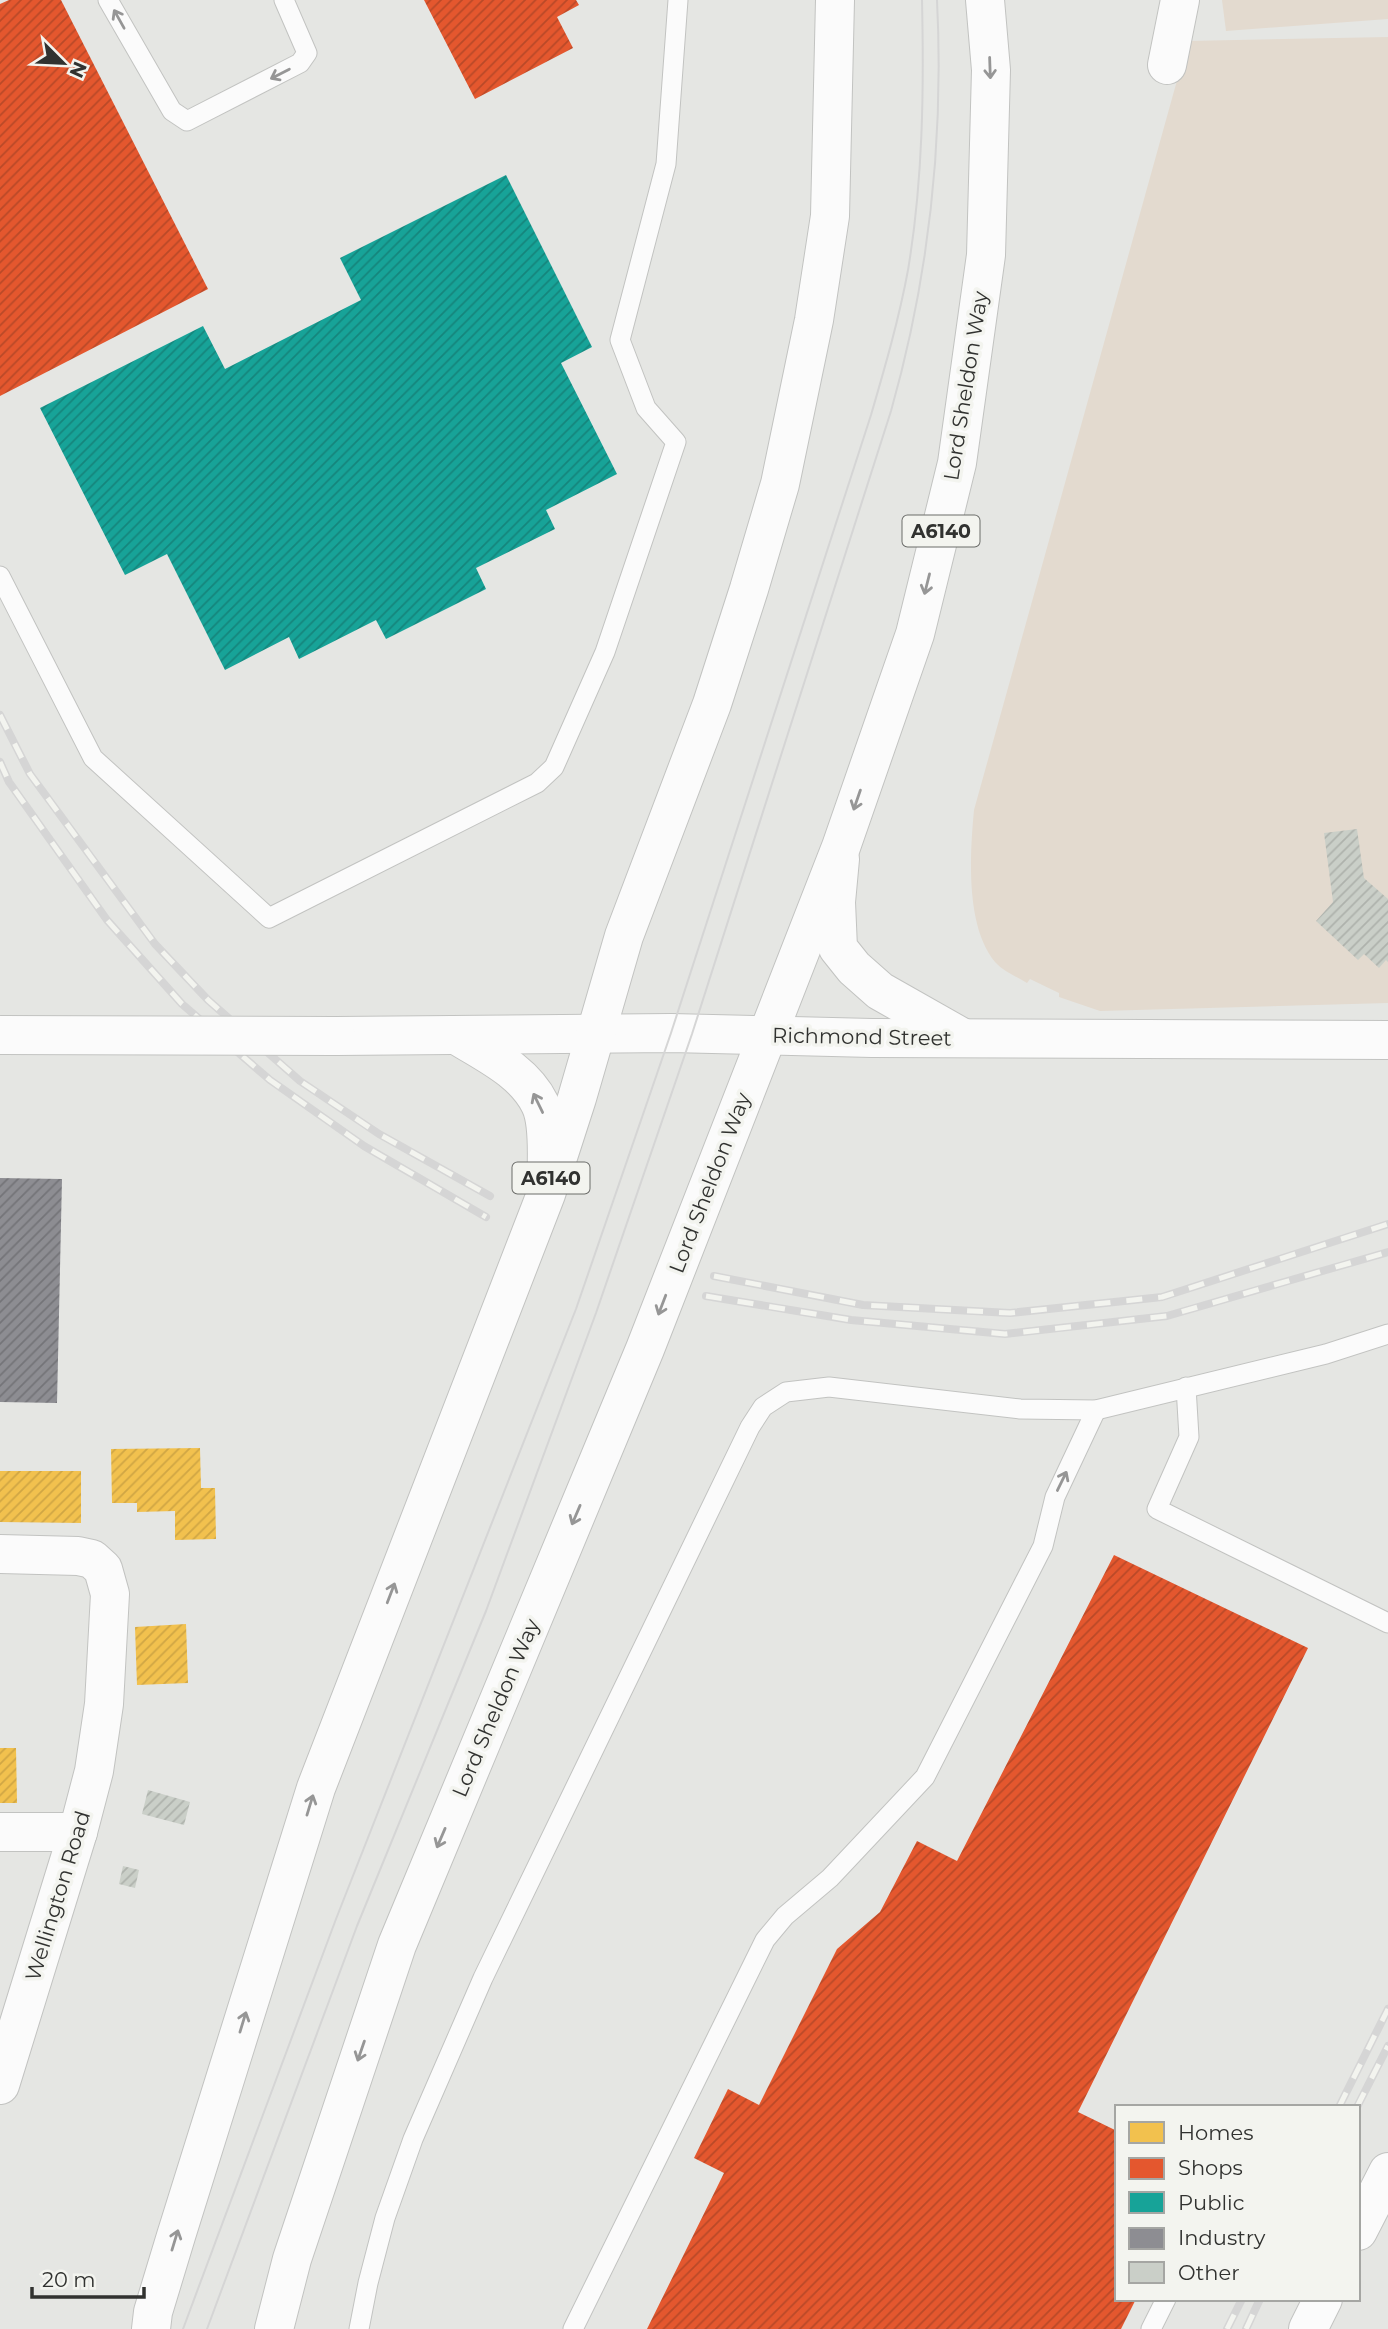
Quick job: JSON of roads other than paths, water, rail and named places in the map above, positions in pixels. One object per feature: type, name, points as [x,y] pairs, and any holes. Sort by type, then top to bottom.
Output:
[{"type":"main road","name":"A6140","points":[[151,2329],[153,2312],[316,1788],[546,1194],[624,936],[712,704],[780,484],[814,320],[830,216],[835,0]]},
{"type":"main road","name":"Lord Sheldon Way","points":[[274,2329],[292,2259],[397,1945],[645,1349],[841,847],[915,634],[957,463],[986,255],[991,70],[985,0]]},
{"type":"main road","points":[[1167,65],[1180,0]]},
{"type":"main road","points":[[841,847],[836,902],[838,948],[854,968],[880,992],[965,1039]]},
{"type":"main road","name":"Richmond Street","points":[[0,1035],[458,1036],[671,1033],[965,1039],[1388,1040]]},
{"type":"main road","points":[[458,1036],[521,1077],[542,1106],[547,1148],[546,1194]]},
{"type":"main road","name":"Wellington Road","points":[[0,1554],[78,1556],[92,1559],[103,1569],[110,1594],[104,1704],[94,1771],[78,1832],[0,2085]]},
{"type":"main road","points":[[0,1832],[78,1832]]},
{"type":"main road","points":[[1360,2227],[1388,2172]]},
{"type":"main road","points":[[1308,2329],[1323,2301]]},
{"type":"lane","points":[[108,0],[172,111],[187,121],[300,63],[307,53],[284,0]]},
{"type":"lane","points":[[0,576],[93,758],[269,918],[537,783],[554,766],[605,652],[676,442],[646,408],[620,340],[666,164],[678,0]]},
{"type":"lane","points":[[359,2329],[385,2218],[413,2138],[478,1990],[750,1427],[763,1407],[786,1392],[829,1387],[1020,1409],[1096,1410],[1326,1354],[1388,1334]]},
{"type":"lane","points":[[1186,1387],[1189,1437],[1157,1509],[1388,1623]]},
{"type":"lane","points":[[573,2329],[765,1940],[785,1916],[830,1878],[926,1777],[1043,1546],[1055,1497],[1096,1410]]},
{"type":"lane","points":[[1151,2329],[1165,2301]]},
{"type":"tram line","points":[[183,2329],[336,1919],[576,1309],[671,1033],[871,415],[900,307],[913,237],[921,135],[922,0]]},
{"type":"tram line","points":[[207,2329],[357,1926],[486,1611],[596,1313],[692,1034],[891,411],[915,310],[931,208],[938,104],[937,0]]},
{"type":"railway","points":[[0,715],[30,774],[155,944],[208,1000],[300,1081],[379,1134],[490,1196]]},
{"type":"railway","points":[[0,762],[9,782],[107,920],[182,1004],[270,1080],[364,1146],[486,1217]]},
{"type":"railway","points":[[714,1276],[863,1305],[1010,1313],[1162,1297],[1388,1224]]},
{"type":"railway","points":[[706,1296],[851,1320],[1005,1334],[1167,1316],[1388,1252]]},
{"type":"railway","points":[[1340,2105],[1388,2009]]},
{"type":"railway","points":[[1358,2105],[1388,2046]]},
{"type":"railway","points":[[1227,2329],[1241,2301]]},
{"type":"railway","points":[[1246,2329],[1259,2301]]}]
